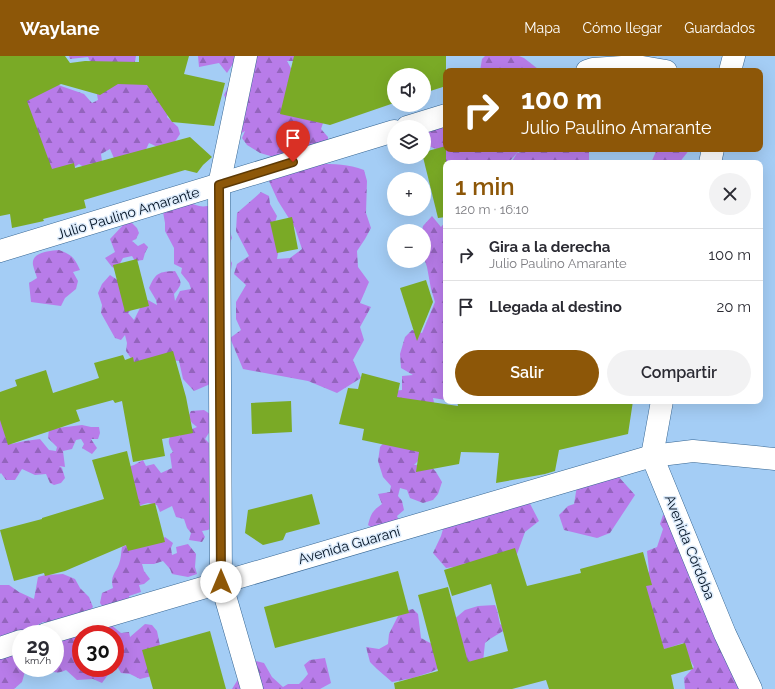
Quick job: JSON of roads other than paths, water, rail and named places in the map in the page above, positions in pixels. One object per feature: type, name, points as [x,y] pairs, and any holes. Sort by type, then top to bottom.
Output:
[{"type":"street","points":[[246,56],[219,185],[221,582],[252,689]]},
{"type":"street","points":[[731,68],[734,56]]},
{"type":"street","points":[[607,68],[636,66],[648,68]]},
{"type":"street","points":[[430,120],[443,116]]},
{"type":"street","name":"Julio Paulino Amarante","points":[[0,251],[387,133]]},
{"type":"street","points":[[652,456],[661,404]]},
{"type":"street","name":"Avenida Guaraní","points":[[64,629],[652,456],[693,451],[775,459]]},
{"type":"street","name":"Avenida Córdoba","points":[[652,456],[725,634],[751,689]]},
{"type":"street","points":[[0,648],[12,645]]}]
